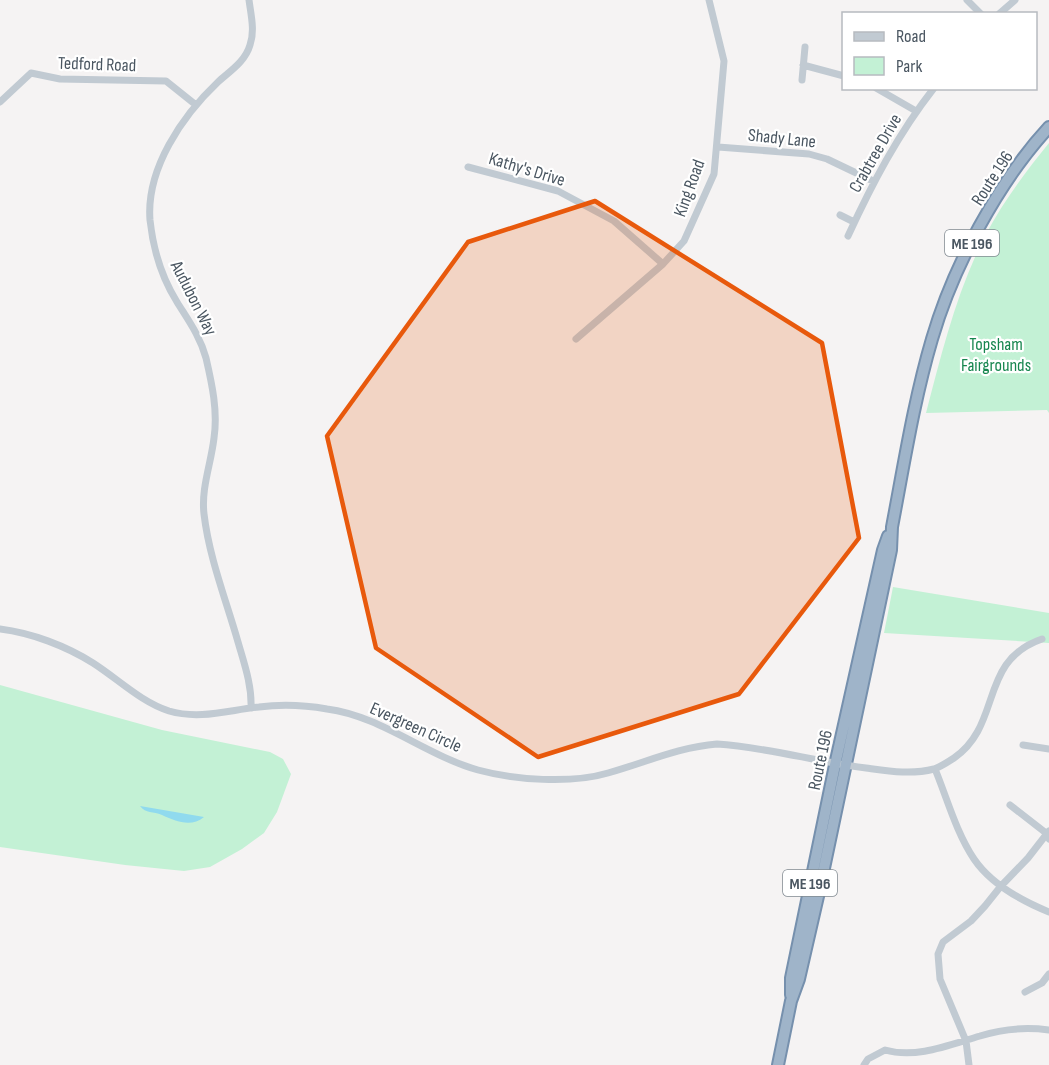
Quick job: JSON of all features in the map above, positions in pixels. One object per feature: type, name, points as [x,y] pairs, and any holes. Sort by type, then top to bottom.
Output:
[{"type":"highway","name":"Route 196","points":[[778,1065],[791,1001],[793,968],[841,765],[883,550],[892,527],[923,373],[933,337],[955,275],[994,202],[1049,127]]},
{"type":"street","name":"Audubon Way","points":[[249,0],[253,35],[250,47],[235,68],[196,105],[167,148],[157,171],[151,195],[150,220],[159,262],[175,299],[199,337],[212,386],[215,427],[205,477],[204,514],[208,542],[248,678],[251,708]]},
{"type":"street","name":"King Road","points":[[576,339],[663,264],[684,241],[714,174],[724,61],[709,0]]},
{"type":"street","points":[[967,0],[979,12]]},
{"type":"street","points":[[1001,12],[1015,0]]},
{"type":"street","points":[[801,80],[805,47]]},
{"type":"street","points":[[803,65],[842,76]]},
{"type":"street","name":"Tedford Road","points":[[0,102],[31,73],[60,79],[166,81],[196,105]]},
{"type":"street","points":[[879,90],[916,111]]},
{"type":"street","name":"Crabtree Drive","points":[[848,236],[873,181],[916,111],[932,90]]},
{"type":"street","name":"Shady Lane","points":[[718,147],[809,154],[827,159],[873,181]]},
{"type":"street","name":"Kathy's Drive","points":[[468,167],[558,191],[615,221],[663,264]]},
{"type":"street","points":[[840,215],[854,222]]},
{"type":"street","name":"Evergreen Circle","points":[[0,629],[60,645],[91,662],[150,703],[168,711],[199,716],[281,705],[329,709],[381,726],[447,758],[478,770],[519,777],[563,778],[606,774],[699,745],[717,744],[841,765],[906,773],[935,769]]},
{"type":"street","points":[[1042,639],[1029,644],[1013,655],[996,679],[978,733],[962,752],[935,769],[963,840],[975,860],[1001,886],[1032,905],[1049,912]]},
{"type":"street","points":[[1023,745],[1049,749]]},
{"type":"street","points":[[969,1065],[966,1041],[940,979],[938,954],[943,942],[985,906],[1048,834],[1010,805]]},
{"type":"street","points":[[1025,992],[1042,983],[1049,974]]},
{"type":"street","points":[[864,1065],[868,1059],[885,1050],[900,1054],[917,1053],[1000,1031],[1038,1028],[1049,1030]]},
{"type":"highlighted area","points":[[595,201],[822,343],[859,538],[739,694],[538,757],[376,648],[327,436],[468,242]]},
{"type":"green space","name":"Topsham Fairgrounds","points":[[1049,143],[1049,413],[1047,410],[926,413],[951,322],[976,255],[1007,199]]},
{"type":"green space","points":[[893,587],[1049,613],[1049,643],[884,633]]},
{"type":"green space","points":[[0,685],[162,730],[270,752],[283,759],[291,774],[277,812],[264,833],[242,849],[210,867],[184,871],[0,847]]},
{"type":"water","points":[[140,806],[204,817],[188,823],[147,811]]}]
